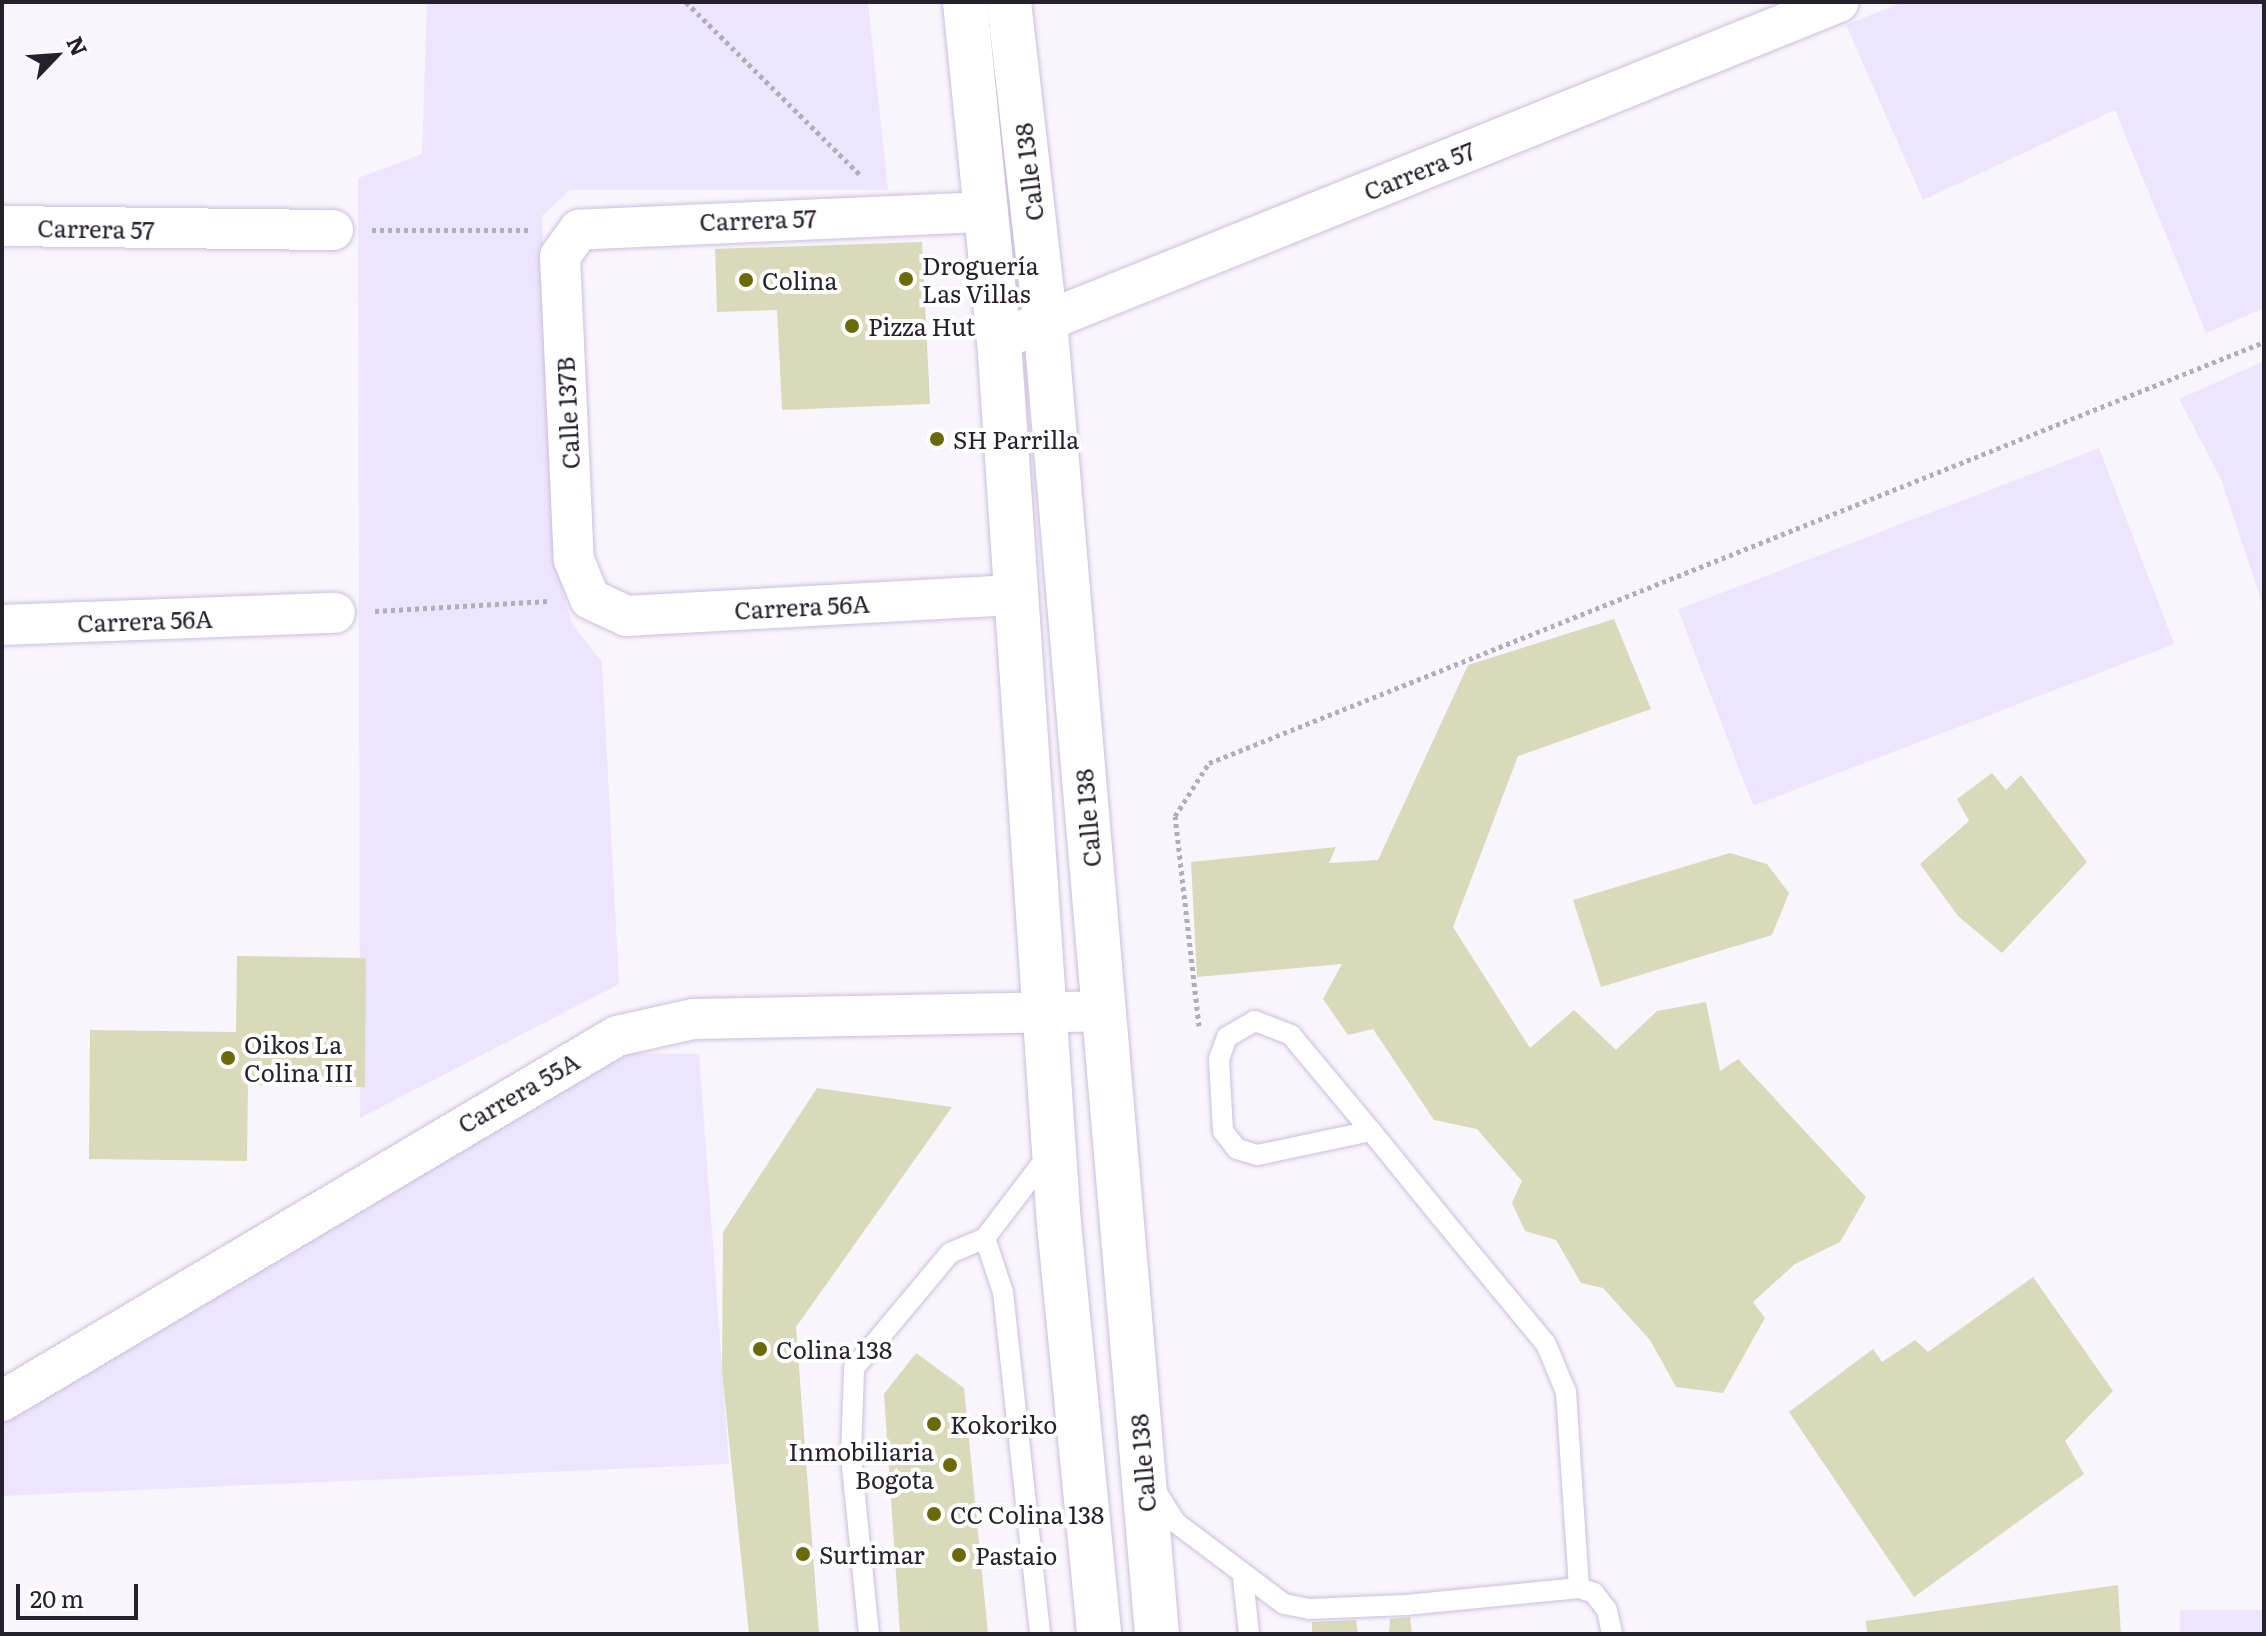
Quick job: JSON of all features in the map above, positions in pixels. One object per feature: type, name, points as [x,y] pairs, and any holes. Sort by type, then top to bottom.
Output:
[{"type":"main road","name":"Calle 138","points":[[965,2],[999,340],[1048,1010],[1054,1147],[1099,1634]]},
{"type":"main road","name":"Calle 138","points":[[1009,2],[1045,320],[1157,1634]]},
{"type":"street","name":"Carrera 57","points":[[999,340],[1839,2]]},
{"type":"street","name":"Carrera 57","points":[[579,230],[984,212]]},
{"type":"street","name":"Carrera 57","points":[[2,226],[333,230]]},
{"type":"street","name":"Calle 137B","points":[[579,230],[560,256],[574,560],[590,599]]},
{"type":"street","name":"Carrera 56A","points":[[590,599],[626,616],[1017,595]]},
{"type":"street","name":"Carrera 56A","points":[[2,625],[335,613]]},
{"type":"street","name":"Carrera 55A","points":[[2,1401],[617,1036],[693,1019],[1103,1011]]},
{"type":"lane","points":[[1371,1131],[1257,1155],[1237,1149],[1223,1131],[1219,1059],[1240,1024],[1282,1027],[1371,1131],[1555,1358],[1566,1392],[1579,1588]]},
{"type":"lane","points":[[869,1634],[851,1456],[854,1368],[950,1253],[985,1238],[1054,1147]]},
{"type":"lane","points":[[985,1238],[1003,1292],[1040,1634]]},
{"type":"lane","points":[[1142,1469],[1175,1522],[1243,1578],[1276,1600],[1309,1609],[1579,1588],[1594,1593],[1607,1610],[1612,1634]]},
{"type":"lane","points":[[1243,1578],[1249,1634]]},
{"type":"path","points":[[686,2],[903,215]]},
{"type":"path","points":[[333,230],[579,230]]},
{"type":"path","points":[[1219,1059],[1193,1015],[1175,816],[1209,763],[2264,342]]},
{"type":"path","points":[[335,613],[590,599]]},
{"type":"shaded area","points":[[427,2],[868,2],[888,190],[570,190],[542,216],[559,577],[572,624],[602,662],[619,984],[360,1118],[358,178],[422,154]]},
{"type":"shaded area","points":[[1903,2],[2264,2],[2264,308],[2206,333],[2115,110],[1923,200],[1846,25]]},
{"type":"shaded area","points":[[2264,361],[2262,603],[2221,479],[2179,399]]},
{"type":"shaded area","points":[[2099,448],[2174,644],[1753,806],[1678,610]]},
{"type":"shaded area","points":[[621,1053],[699,1054],[729,1464],[2,1496],[2,1416]]},
{"type":"shaded area","points":[[2180,1610],[2264,1610],[2264,1634],[2180,1634]]},
{"type":"building","points":[[922,242],[930,404],[782,410],[777,310],[717,312],[715,249]]},
{"type":"building","points":[[1614,619],[1651,709],[1518,756],[1453,927],[1530,1048],[1574,1010],[1616,1050],[1657,1011],[1706,1002],[1720,1071],[1738,1059],[1866,1197],[1840,1242],[1795,1264],[1753,1302],[1765,1318],[1723,1393],[1676,1387],[1650,1340],[1603,1288],[1581,1283],[1556,1240],[1525,1231],[1512,1203],[1522,1181],[1477,1129],[1434,1120],[1373,1029],[1348,1035],[1323,999],[1342,964],[1197,977],[1191,862],[1336,847],[1329,863],[1378,860],[1468,665]]},
{"type":"building","points":[[1992,773],[2006,790],[2021,775],[2087,862],[2002,953],[1958,916],[1920,864],[1969,821],[1957,799]]},
{"type":"building","points":[[1730,853],[1767,864],[1789,893],[1772,935],[1601,987],[1573,900]]},
{"type":"building","name":"Oikos La Colina III","points":[[237,956],[366,958],[365,1087],[248,1085],[247,1161],[89,1159],[90,1030],[236,1032]]},
{"type":"building","name":"Colina 138","points":[[817,1088],[952,1107],[796,1327],[819,1634],[749,1634],[722,1372],[723,1232]]},
{"type":"building","points":[[2033,1277],[2113,1391],[2065,1441],[2084,1474],[1914,1597],[1789,1412],[1873,1349],[1882,1362],[1915,1340],[1928,1352]]},
{"type":"building","name":"CC Colina 138","points":[[916,1353],[964,1388],[988,1634],[900,1634],[884,1394]]},
{"type":"building","points":[[2118,1585],[2121,1634],[1867,1634],[1866,1621]]},
{"type":"building","points":[[1410,1617],[1412,1634],[1389,1634],[1390,1619]]},
{"type":"building","points":[[1356,1620],[1358,1634],[1312,1634],[1312,1622]]},
{"type":"place","name":"Droguería Las Villas","points":[[906,279]]},
{"type":"place","name":"Colina","points":[[746,280]]},
{"type":"place","name":"Pizza Hut","points":[[852,326]]},
{"type":"place","name":"SH Parrilla","points":[[937,439]]},
{"type":"place","name":"Oikos La Colina III","points":[[228,1058]]},
{"type":"place","name":"Colina 138","points":[[760,1349]]},
{"type":"place","name":"Kokoriko","points":[[934,1424]]},
{"type":"place","name":"Inmobiliaria Bogota","points":[[950,1465]]},
{"type":"place","name":"CC Colina 138","points":[[934,1514]]},
{"type":"place","name":"Surtimar","points":[[803,1554]]},
{"type":"place","name":"Pastaio","points":[[959,1555]]}]
